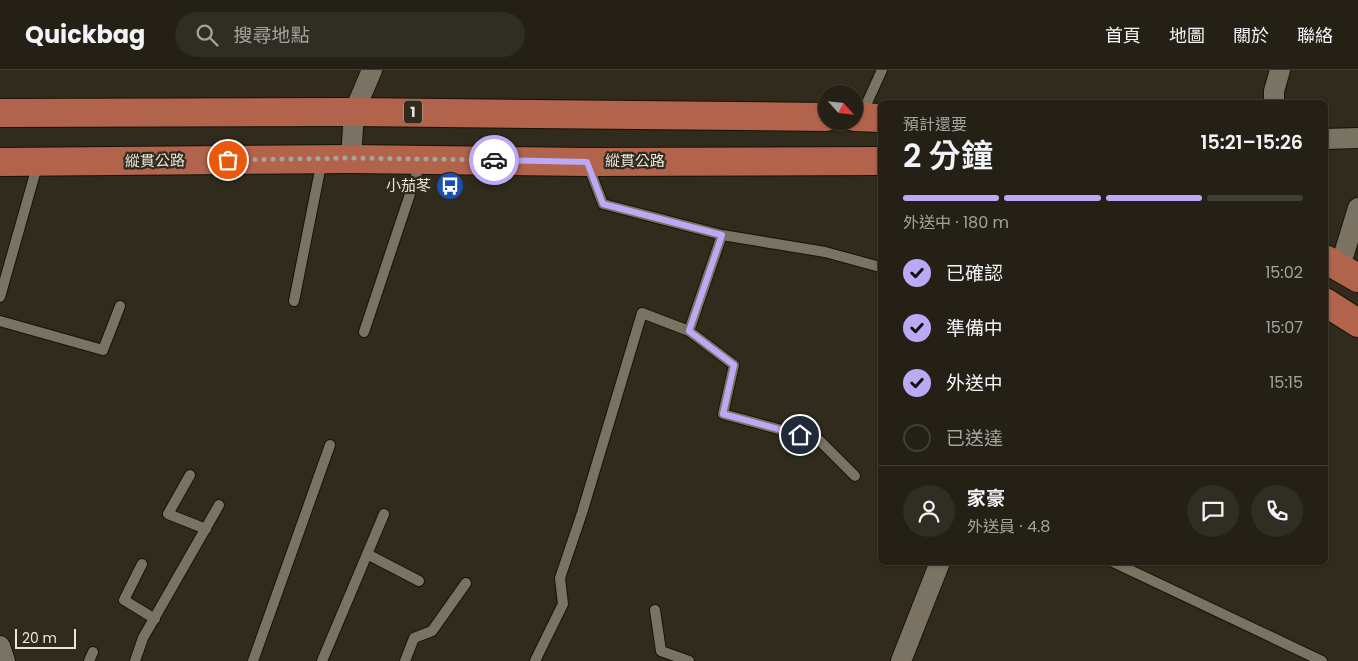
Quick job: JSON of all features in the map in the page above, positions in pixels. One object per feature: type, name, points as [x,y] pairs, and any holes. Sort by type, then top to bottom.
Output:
[{"type":"main road","name":"1","points":[[0,113],[354,112],[818,117]]},
{"type":"main road","name":"縱貫公路","points":[[0,162],[351,158],[587,162],[878,161]]},
{"type":"main road","points":[[1328,304],[1358,323]]},
{"type":"street","points":[[351,158],[354,112],[372,70]]},
{"type":"street","points":[[1274,100],[1274,91],[1280,70]]},
{"type":"street","points":[[1328,139],[1358,138]]},
{"type":"street","points":[[1341,268],[1358,208]]},
{"type":"street","points":[[901,661],[939,565]]},
{"type":"street","points":[[0,646],[5,661]]},
{"type":"lane","points":[[865,117],[882,70]]},
{"type":"lane","points":[[294,300],[322,159]]},
{"type":"lane","points":[[364,332],[421,160]]},
{"type":"lane","points":[[0,296],[38,162]]},
{"type":"lane","points":[[587,162],[603,204],[722,235],[826,252],[878,266]]},
{"type":"lane","points":[[689,331],[722,235]]},
{"type":"lane","points":[[0,321],[103,350],[120,306]]},
{"type":"lane","points":[[535,661],[563,604],[560,578],[582,513],[642,313],[689,331],[734,365],[723,414],[819,440],[855,476]]},
{"type":"lane","points":[[252,661],[330,445]]},
{"type":"lane","points":[[190,475],[168,514],[206,529]]},
{"type":"lane","points":[[135,661],[144,638],[219,506]]},
{"type":"lane","points":[[322,661],[384,514]]},
{"type":"lane","points":[[367,554],[420,581]]},
{"type":"lane","points":[[142,564],[124,600],[155,618]]},
{"type":"lane","points":[[1119,565],[1322,661]]},
{"type":"lane","points":[[405,661],[414,638],[432,631],[466,583]]},
{"type":"lane","points":[[655,610],[661,651],[689,661]]},
{"type":"way so far","points":[[228,160],[351,158],[494,160]]},
{"type":"place","name":"小茄苳","points":[[450,186]]},
{"type":"route","points":[[494,160],[587,162],[603,204],[722,235],[689,331],[734,365],[723,414],[800,435]]}]
